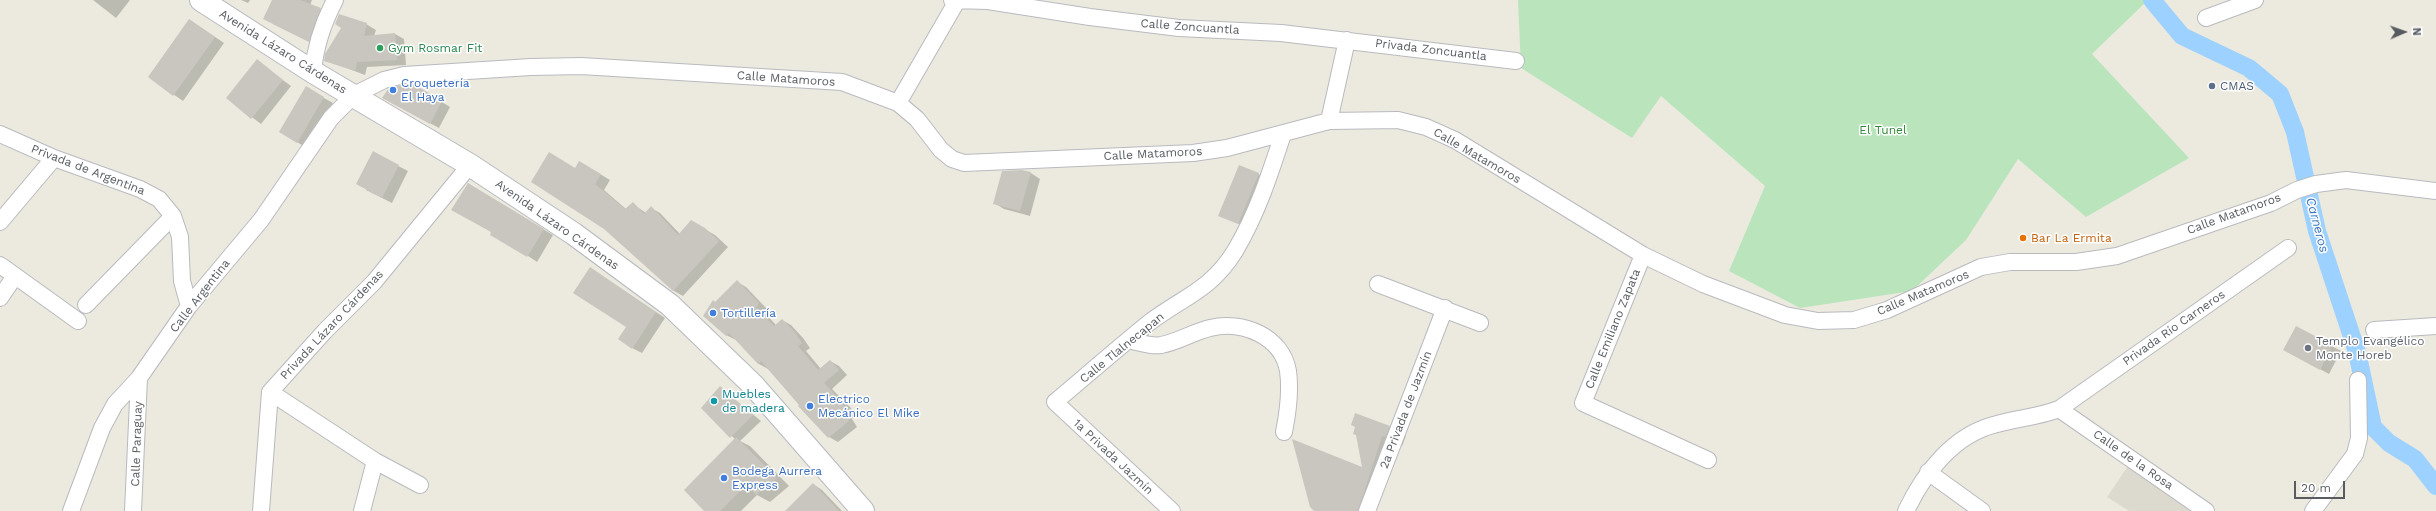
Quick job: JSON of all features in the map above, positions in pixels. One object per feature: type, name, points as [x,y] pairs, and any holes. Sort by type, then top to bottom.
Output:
[{"type":"main road","name":"Avenida Lázaro Cárdenas","points":[[201,0],[314,72],[470,165],[574,234],[670,305],[754,386],[863,511]]},
{"type":"street","points":[[314,72],[314,57],[329,11],[335,0]]},
{"type":"street","points":[[898,103],[954,0]]},
{"type":"street","name":"Calle Zoncuantla","points":[[954,0],[988,1],[1090,17],[1180,28],[1281,33],[1347,40]]},
{"type":"street","points":[[2206,18],[2255,0]]},
{"type":"street","points":[[1329,121],[1347,40]]},
{"type":"street","name":"Privada Zoncuantla","points":[[1347,40],[1516,61]]},
{"type":"street","name":"Calle Matamoros","points":[[354,95],[384,80],[404,75],[531,67],[581,66],[842,82],[898,103],[917,119],[941,150],[952,159],[964,163],[1193,153],[1227,148],[1329,121],[1398,120],[1426,127],[1455,140],[1643,255],[1703,284],[1785,315],[1818,321],[1854,320],[1887,310],[1981,267],[2010,262],[2076,262],[2117,256],[2270,202],[2309,186],[2346,180],[2436,191]]},
{"type":"street","name":"Calle Argentina","points":[[71,511],[102,428],[115,404],[139,378],[189,306],[261,220],[331,118],[354,95]]},
{"type":"street","name":"Privada de Argentina","points":[[0,134],[54,158],[140,188],[159,199],[173,216],[180,237],[182,280],[189,306]]},
{"type":"street","name":"Calle Tlalnecapan","points":[[1055,402],[1152,321],[1201,291],[1235,252],[1258,207],[1283,134]]},
{"type":"street","points":[[0,222],[54,158]]},
{"type":"street","name":"Privada Lázaro Cárdenas","points":[[270,392],[325,331],[374,282],[470,165]]},
{"type":"street","points":[[86,305],[173,216]]},
{"type":"street","name":"Privada Río Carneros","points":[[1906,511],[1928,472],[1951,449],[1972,432],[1997,424],[2038,417],[2059,409],[2288,248]]},
{"type":"street","name":"Calle Emiliano Zapata","points":[[1643,255],[1584,403],[1708,460]]},
{"type":"street","points":[[0,265],[78,321]]},
{"type":"street","points":[[0,298],[15,276]]},
{"type":"street","points":[[1378,284],[1445,308],[1480,323]]},
{"type":"street","name":"2a Privada de Jazmín","points":[[1367,511],[1445,308]]},
{"type":"street","points":[[1128,340],[1160,346],[1211,328],[1239,325],[1260,333],[1278,348],[1288,370],[1290,401],[1284,432]]},
{"type":"street","points":[[2374,330],[2436,326]]},
{"type":"street","name":"Calle Paraguay","points":[[133,511],[139,378]]},
{"type":"street","points":[[2313,511],[2355,454],[2359,438],[2358,380]]},
{"type":"street","points":[[261,511],[270,392],[375,461],[420,484]]},
{"type":"street","name":"1a Privada Jazmín","points":[[1055,402],[1172,511]]},
{"type":"street","name":"Calle de la Rosa","points":[[2059,409],[2206,511]]},
{"type":"street","points":[[362,511],[375,461]]},
{"type":"street","points":[[1928,472],[1982,511]]},
{"type":"shaded area","points":[[2128,466],[2192,511],[2129,511],[2107,497]]},
{"type":"green space","name":"El Tunel","points":[[1518,0],[2148,0],[2092,54],[2189,158],[2086,217],[2018,159],[1966,240],[1912,291],[1800,308],[1729,271],[1765,186],[1661,96],[1632,138],[1521,68]]},
{"type":"building","points":[[272,0],[300,0],[321,8],[309,42],[263,19]]},
{"type":"building","points":[[339,14],[367,23],[364,36],[395,33],[397,60],[357,62],[355,71],[324,61],[325,54],[341,28],[335,24]]},
{"type":"building","points":[[189,19],[215,37],[173,96],[148,77]]},
{"type":"building","points":[[257,59],[283,80],[251,119],[226,98]]},
{"type":"building","points":[[405,84],[414,84],[442,101],[430,124],[382,98],[388,89]]},
{"type":"building","points":[[306,86],[324,97],[297,143],[279,132]]},
{"type":"building","points":[[373,151],[399,165],[382,198],[356,184]]},
{"type":"building","points":[[549,152],[575,168],[579,161],[601,174],[595,184],[625,209],[633,202],[644,214],[651,206],[678,235],[691,220],[705,228],[719,241],[673,291],[604,229],[531,182]]},
{"type":"building","points":[[1239,165],[1259,173],[1238,224],[1218,216]]},
{"type":"building","points":[[1022,170],[1031,172],[1020,211],[993,204],[1002,171]]},
{"type":"building","points":[[468,183],[544,229],[527,257],[490,235],[491,232],[451,210]]},
{"type":"building","points":[[590,267],[656,312],[632,349],[618,339],[626,327],[573,293]]},
{"type":"building","points":[[737,280],[759,303],[756,308],[774,326],[782,319],[794,331],[802,343],[798,346],[818,370],[830,360],[839,370],[824,383],[842,402],[846,411],[843,413],[849,421],[828,438],[798,406],[799,405],[761,361],[758,364],[729,333],[726,336],[703,316],[713,300],[715,302]]},
{"type":"building","name":"Templo Evangélico Monte Horeb","points":[[2296,326],[2332,345],[2320,370],[2283,350]]},
{"type":"building","points":[[720,386],[753,415],[730,438],[701,408]]},
{"type":"building","points":[[1355,413],[1390,426],[1385,437],[1382,436],[1358,511],[1314,511],[1310,507],[1292,439],[1362,467],[1356,435],[1353,434],[1355,427],[1351,425]]},
{"type":"building","name":"Bodega Aurrera Express","points":[[736,437],[777,478],[756,495],[747,484],[720,511],[704,511],[684,490]]},
{"type":"building","points":[[813,483],[839,511],[785,511]]},
{"type":"waterway","name":"Carneros","points":[[2152,0],[2182,36],[2249,68],[2280,94],[2295,132],[2317,231],[2357,352],[2373,427],[2389,443],[2415,459],[2436,486]]},
{"type":"place","name":"Gym Rosmar Fit","points":[[380,48]]},
{"type":"place","name":"CMAS","points":[[2212,86]]},
{"type":"place","name":"Croquetería El Haya","points":[[393,90]]},
{"type":"place","name":"Bar La Ermita","points":[[2023,238]]},
{"type":"place","name":"Tortillería","points":[[713,313]]},
{"type":"place","name":"Templo Evangélico Monte Horeb","points":[[2308,348]]},
{"type":"place","name":"Muebles de madera","points":[[714,401]]},
{"type":"place","name":"Electrico Mecánico El Mike","points":[[810,406]]},
{"type":"place","name":"Bodega Aurrera Express","points":[[724,478]]}]
